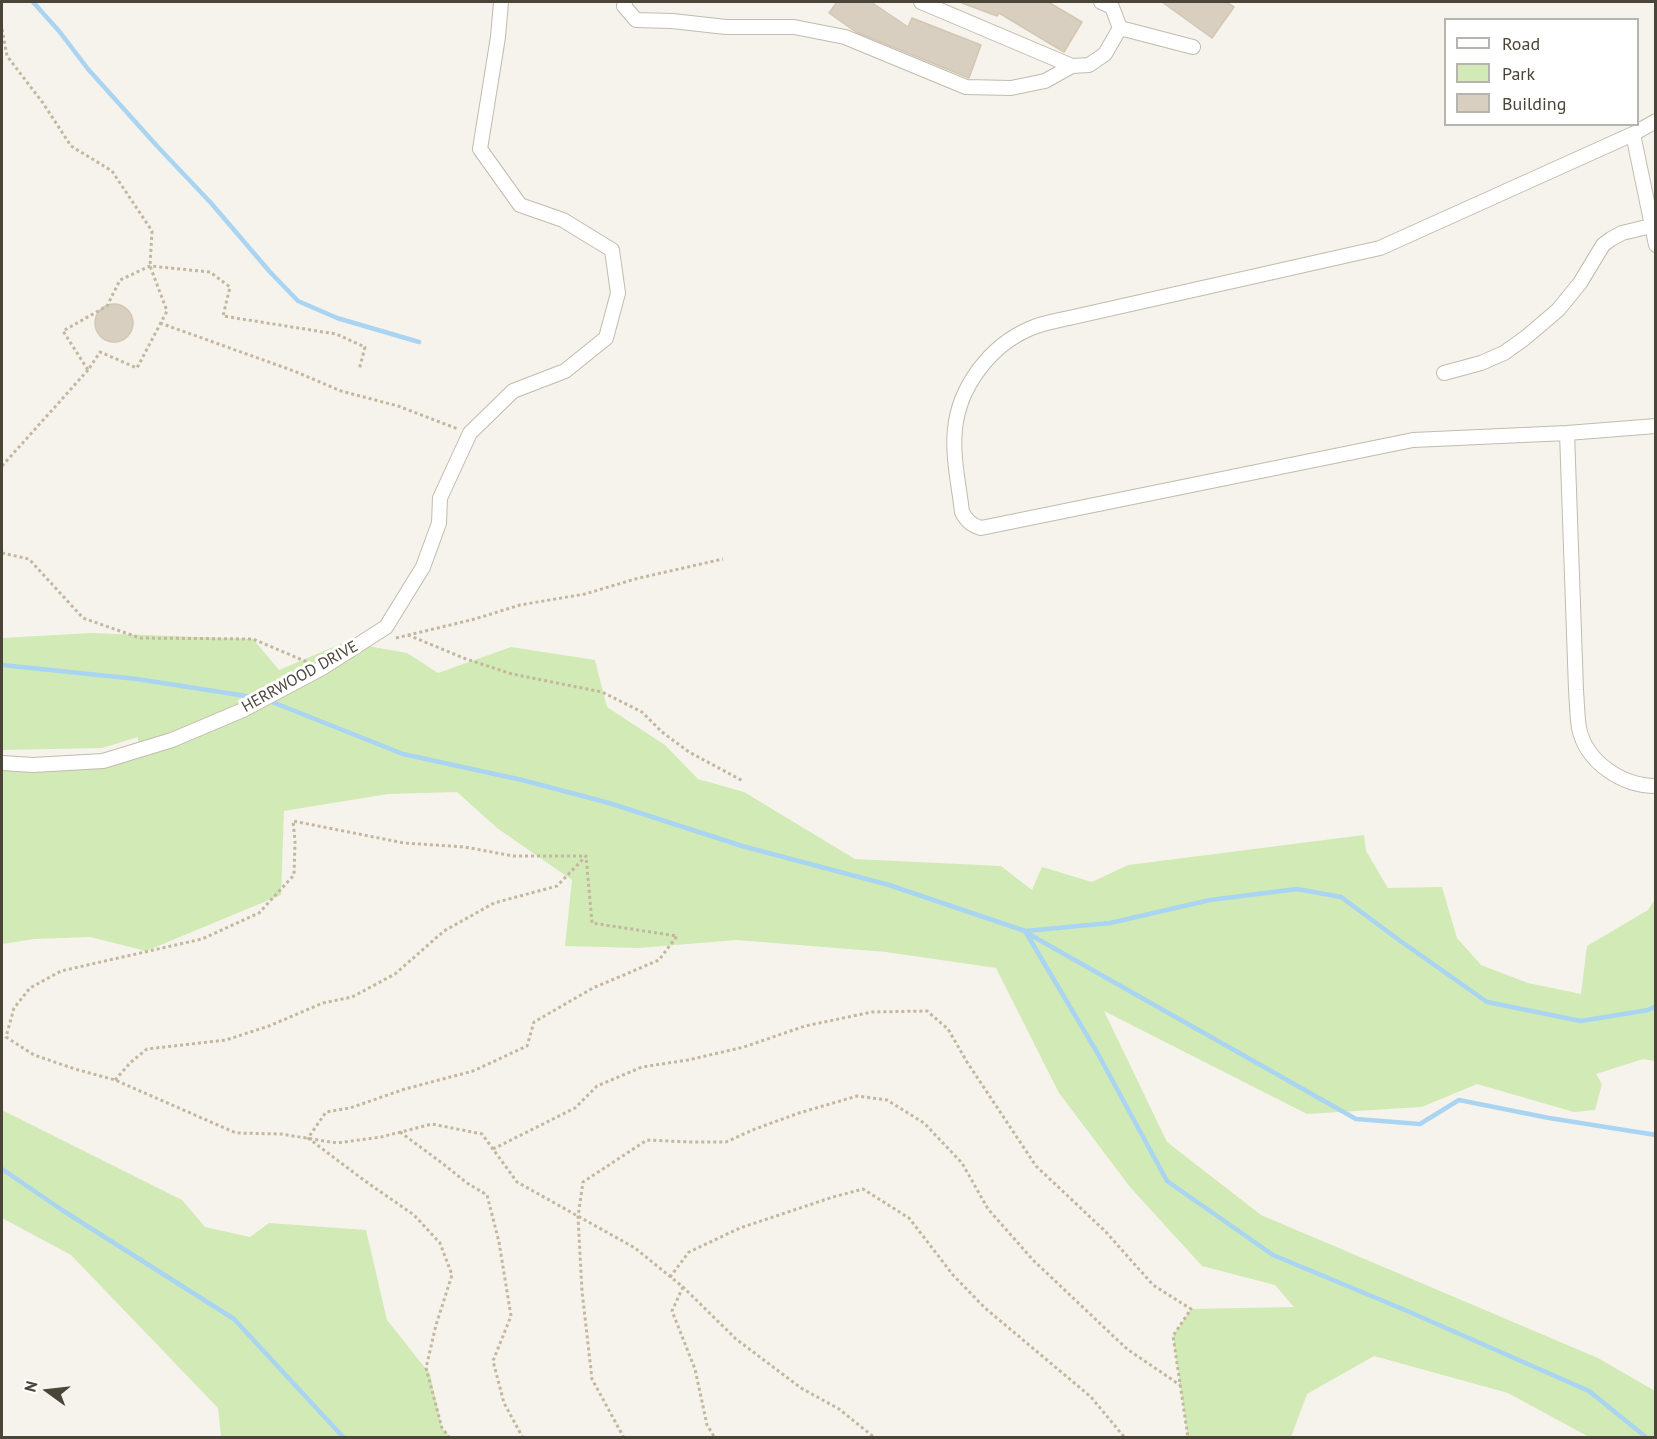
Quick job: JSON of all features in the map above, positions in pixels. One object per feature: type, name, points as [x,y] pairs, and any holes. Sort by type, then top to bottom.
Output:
[{"type":"street","name":"HERRWOOD DRIVE","points":[[2,763],[33,765],[103,761],[172,740],[233,714],[322,668],[386,627],[423,567],[439,523],[440,498],[470,433],[513,391],[565,371],[606,338],[618,293],[612,250],[563,220],[520,205],[480,149],[498,37],[501,2]]},
{"type":"street","points":[[625,2],[624,6],[636,20],[726,27],[794,27],[845,37],[966,87],[1011,88],[1045,81],[1072,66]]},
{"type":"street","points":[[921,2],[1072,66],[1089,66],[1105,54],[1120,28]]},
{"type":"street","points":[[1101,2],[1112,7],[1120,28]]},
{"type":"street","points":[[1120,28],[1193,47]]},
{"type":"street","points":[[1656,121],[1633,134],[1380,248],[1028,329],[994,353],[978,370],[966,390],[955,428],[954,444],[962,512],[973,526],[981,528],[1413,440],[1567,433],[1656,426]]},
{"type":"street","points":[[1633,134],[1656,245]]},
{"type":"street","points":[[1444,373],[1481,363],[1504,353],[1558,310],[1580,283],[1603,245],[1622,233],[1651,226]]},
{"type":"street","points":[[1567,433],[1579,728],[1584,742],[1596,759],[1614,776],[1631,783],[1656,786]]},
{"type":"path","points":[[2,29],[7,56],[43,103],[71,146],[112,171],[152,231],[150,266],[167,311],[137,368],[100,352],[88,370],[2,466]]},
{"type":"path","points":[[88,370],[63,331],[107,306],[120,280],[150,266],[210,272],[230,286],[223,316],[336,334],[365,347],[359,370]]},
{"type":"path","points":[[160,323],[294,371],[341,391],[398,406],[470,433]]},
{"type":"path","points":[[2,553],[29,559],[83,618],[140,638],[253,639],[322,668]]},
{"type":"path","points":[[723,559],[634,579],[585,594],[520,605],[475,619],[406,634],[466,659],[512,674],[602,692],[642,712],[662,732],[689,752],[743,781]]},
{"type":"path","points":[[586,856],[513,856],[465,847],[404,843],[293,821],[294,875],[259,913],[202,939],[61,971],[30,988],[14,1008],[6,1037],[34,1055],[115,1080],[236,1133],[281,1134],[337,1143],[381,1137],[432,1124],[482,1134],[518,1182],[635,1248],[683,1287],[736,1339],[801,1388],[839,1409],[875,1437]]},
{"type":"path","points":[[115,1080],[147,1049],[226,1040],[269,1026],[323,1003],[352,998],[395,974],[444,931],[494,903],[557,886],[586,856]]},
{"type":"path","points":[[308,1138],[326,1112],[350,1108],[405,1089],[473,1071],[527,1046],[534,1022],[593,988],[659,960],[677,936],[592,923],[586,856]]},
{"type":"path","points":[[493,1149],[575,1108],[597,1086],[642,1067],[688,1060],[744,1047],[805,1026],[872,1012],[927,1011],[948,1029],[967,1062],[1036,1166],[1106,1232],[1153,1285],[1191,1309],[1173,1336],[1188,1437]]},
{"type":"path","points":[[624,1437],[592,1379],[582,1291],[578,1217],[584,1182],[647,1140],[726,1142],[799,1113],[857,1096],[887,1100],[924,1123],[962,1163],[988,1209],[1040,1268],[1127,1349],[1180,1385]]},
{"type":"path","points":[[400,1132],[467,1183],[487,1195],[499,1242],[511,1316],[493,1361],[504,1403],[523,1437]]},
{"type":"path","points":[[308,1138],[414,1215],[440,1243],[452,1275],[436,1325],[426,1368],[442,1428],[450,1437]]},
{"type":"path","points":[[670,1277],[689,1252],[740,1228],[833,1197],[863,1190],[909,1218],[953,1275],[984,1308],[1091,1397],[1125,1437]]},
{"type":"path","points":[[683,1287],[672,1311],[694,1369],[707,1425],[716,1437]]},
{"type":"green space","points":[[91,633],[253,639],[279,670],[345,642],[407,653],[438,673],[511,647],[595,660],[607,707],[665,745],[698,779],[744,792],[855,859],[1001,866],[1032,890],[1042,867],[1092,882],[1128,865],[1364,835],[1366,851],[1388,888],[1442,887],[1457,938],[1481,965],[1528,983],[1581,994],[1587,946],[1648,910],[1655,899],[1655,1061],[1643,1059],[1596,1074],[1602,1084],[1595,1110],[1574,1112],[1477,1084],[1422,1107],[1307,1114],[1104,1011],[1167,1142],[1261,1215],[1598,1358],[1655,1391],[1655,1437],[1589,1437],[1508,1393],[1374,1356],[1307,1394],[1291,1437],[1188,1437],[1173,1336],[1191,1309],[1294,1307],[1275,1285],[1202,1266],[1130,1187],[1059,1093],[996,968],[886,952],[737,940],[638,948],[565,946],[572,880],[497,828],[457,792],[388,794],[284,811],[281,895],[146,951],[90,937],[34,939],[2,944],[2,760],[139,759],[138,737],[102,748],[2,750],[2,638]]},
{"type":"green space","points":[[2,1110],[182,1200],[205,1227],[250,1237],[269,1223],[366,1230],[387,1320],[430,1374],[442,1428],[450,1437],[221,1437],[218,1408],[71,1255],[2,1218]]},
{"type":"building","points":[[837,2],[871,2],[908,27],[912,18],[981,45],[969,78],[856,32],[829,13]]},
{"type":"building","points":[[962,2],[1048,2],[1082,22],[1064,52],[999,13],[997,16]]},
{"type":"building","points":[[1162,2],[1226,2],[1234,7],[1212,38]]},
{"type":"building","points":[[114,304],[127,310],[133,323],[127,336],[114,342],[101,336],[95,323],[101,310]]},
{"type":"waterway","points":[[33,2],[88,69],[298,301],[337,318],[419,342]]},
{"type":"waterway","points":[[2,665],[137,679],[259,698]]},
{"type":"waterway","points":[[267,700],[403,754],[522,780],[609,803],[742,846],[889,885],[1025,931],[1098,1054],[1167,1181],[1273,1255],[1589,1391],[1647,1438]]},
{"type":"waterway","points":[[1026,931],[1110,923],[1210,900],[1297,889],[1341,897],[1487,1002],[1581,1021],[1648,1010],[1656,1006]]},
{"type":"waterway","points":[[1027,933],[1356,1119],[1420,1124],[1459,1100],[1549,1118],[1656,1135]]},
{"type":"waterway","points":[[2,1169],[62,1210],[234,1319],[344,1438]]}]
